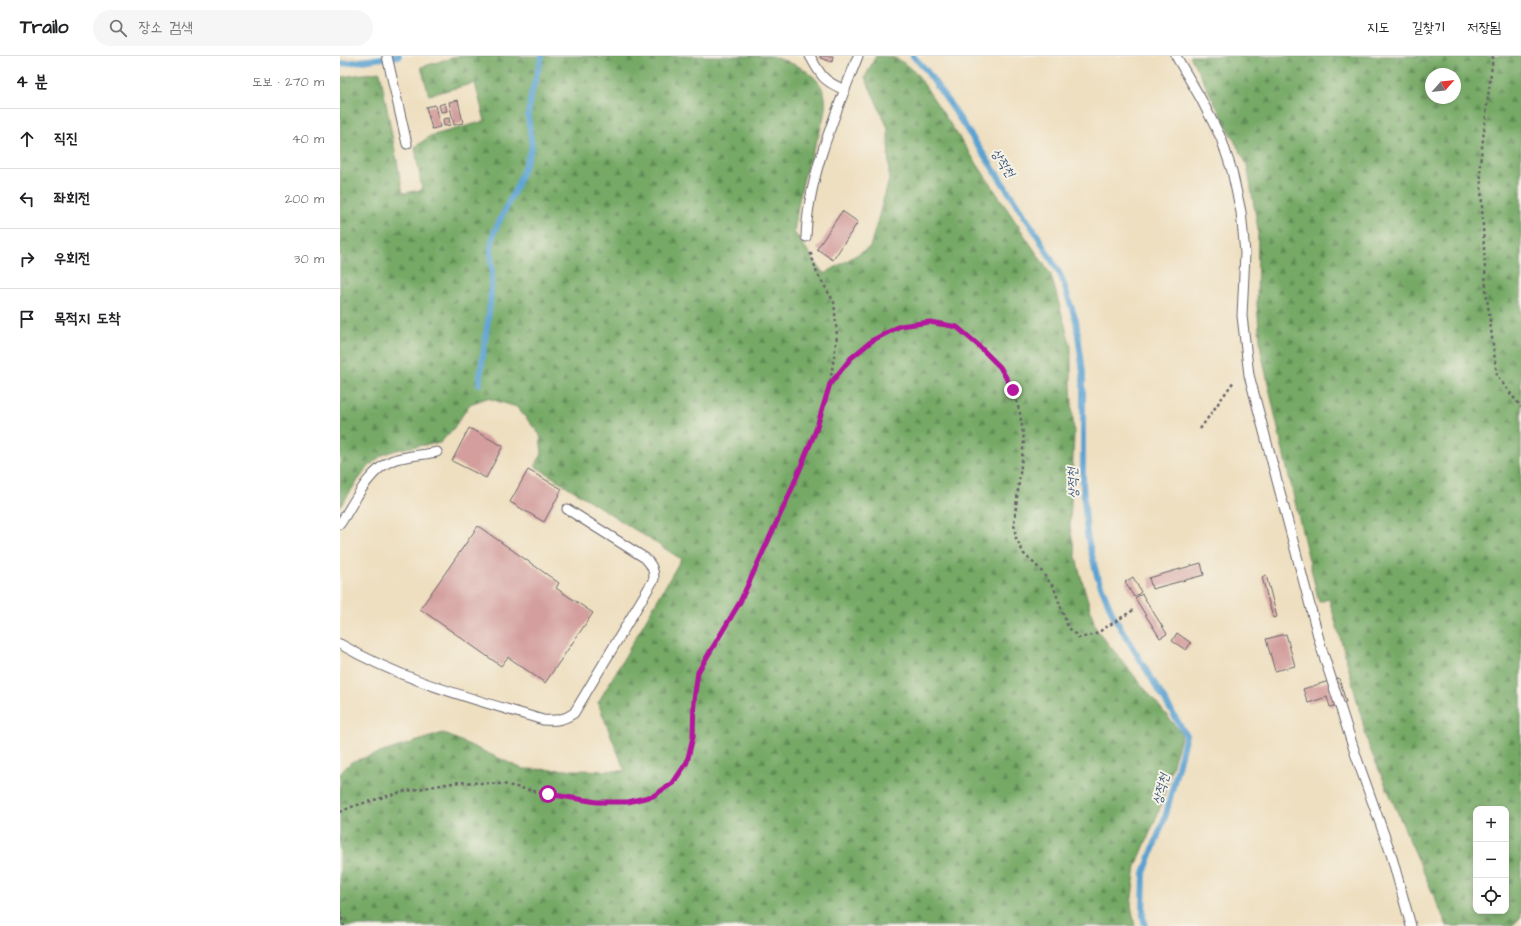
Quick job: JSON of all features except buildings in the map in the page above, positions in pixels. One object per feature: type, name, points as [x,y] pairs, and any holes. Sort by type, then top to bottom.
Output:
[{"type":"lane","points":[[387,56],[407,144]]},
{"type":"lane","points":[[810,56],[824,78],[830,83],[845,90]]},
{"type":"lane","points":[[806,237],[810,199],[817,171],[858,56]]},
{"type":"lane","points":[[1176,56],[1201,99],[1221,138],[1232,171],[1242,219],[1244,253],[1242,316],[1249,375],[1321,647],[1356,756],[1391,854],[1411,926]]},
{"type":"lane","points":[[340,524],[360,492],[379,468],[392,460],[437,452]]},
{"type":"lane","points":[[340,644],[390,670],[432,685],[543,720],[555,721],[566,719],[574,713],[654,579],[654,570],[651,563],[645,558],[567,509]]},
{"type":"path","points":[[1493,56],[1480,164],[1486,290],[1497,376],[1521,407]]},
{"type":"path","points":[[340,812],[354,806],[401,792],[459,782],[503,784],[548,794],[597,802],[628,802],[653,796],[673,783],[687,762],[693,737],[694,700],[698,672],[740,602],[790,493],[816,430],[830,384],[838,336],[834,302],[817,273],[806,237]]},
{"type":"path","points":[[830,384],[851,358],[873,340],[900,326],[930,322],[957,327],[1000,367],[1013,390],[1020,413],[1024,441],[1014,517],[1016,538],[1024,554],[1039,568],[1054,588],[1068,627],[1079,638],[1094,635],[1135,609]]},
{"type":"path","points":[[1200,429],[1234,381]]},
{"type":"path","points":[[340,912],[344,926]]},
{"type":"green space","points":[[459,56],[597,56],[597,58],[606,56],[771,56],[786,61],[808,72],[819,83],[823,90],[825,110],[823,121],[802,185],[794,232],[824,274],[870,247],[889,180],[888,128],[865,77],[876,56],[894,58],[907,65],[917,74],[1051,275],[1071,347],[1071,387],[1074,435],[1070,527],[1078,566],[1096,629],[1182,734],[1159,811],[1136,866],[1131,905],[1135,926],[340,926],[340,774],[351,762],[443,733],[523,769],[625,771],[598,703],[681,559],[535,466],[542,454],[540,435],[517,407],[487,398],[470,404],[453,429],[440,443],[400,449],[380,457],[368,467],[340,507],[340,77],[380,72],[403,193],[422,190],[415,147],[430,136],[485,121],[475,83],[429,95],[421,67]]},
{"type":"green space","points":[[1190,56],[1521,56],[1521,917],[1512,926],[1447,926],[1369,747],[1329,599],[1319,602],[1284,456],[1261,351],[1257,305],[1258,229],[1247,165]]},
{"type":"waterway","name":"상적천","points":[[340,64],[399,56]]},
{"type":"waterway","points":[[479,384],[490,305],[492,273],[491,248],[494,232],[517,186],[532,147],[528,116],[531,95],[542,56]]},
{"type":"waterway","name":"상적천","points":[[913,56],[926,70],[952,107],[1036,233],[1061,276],[1076,321],[1083,372],[1083,485],[1087,535],[1097,576],[1114,617],[1186,735],[1166,814],[1144,873],[1143,916],[1145,926]]},
{"type":"route","points":[[548,794],[597,802],[628,802],[653,796],[673,783],[687,762],[693,737],[694,700],[698,672],[740,602],[790,493],[816,430],[830,384],[851,358],[873,340],[900,326],[930,322],[957,327],[1000,367],[1013,390]]}]
